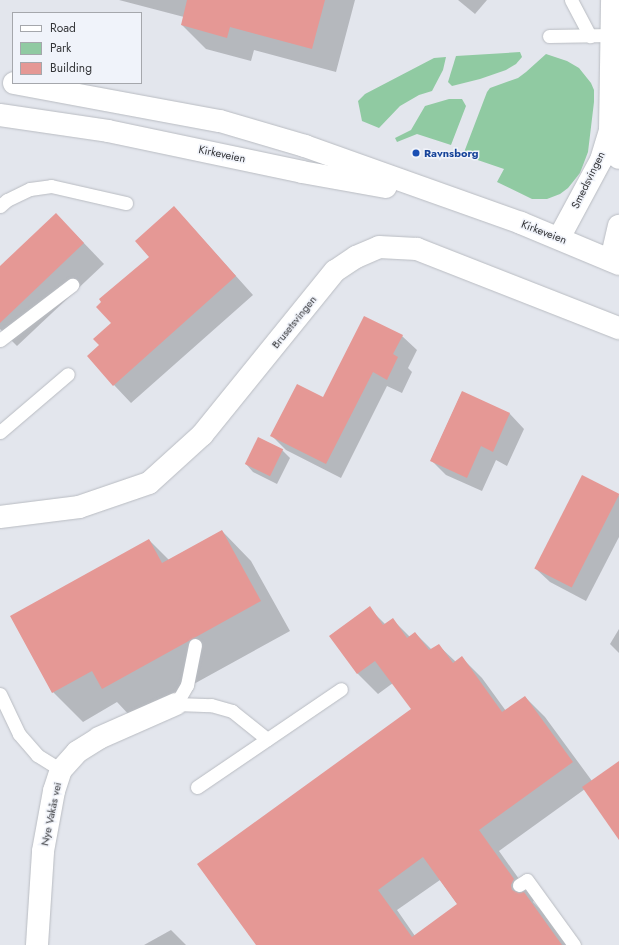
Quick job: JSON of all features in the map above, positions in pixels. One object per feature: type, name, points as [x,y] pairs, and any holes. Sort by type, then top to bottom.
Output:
[{"type":"street","name":"Smedsvingen","points":[[559,238],[601,160],[610,131],[612,0]]},
{"type":"street","name":"Kirkeveien","points":[[0,81],[12,83]]},
{"type":"street","name":"Kirkeveien","points":[[18,84],[220,121],[305,146],[559,238],[615,262]]},
{"type":"street","name":"Kirkeveien","points":[[0,115],[108,131],[302,172],[444,197]]},
{"type":"street","points":[[610,131],[619,158]]},
{"type":"street","points":[[615,262],[619,226]]},
{"type":"street","name":"Brusetsvingen","points":[[0,517],[79,507],[149,482],[202,435],[335,271],[356,257],[379,247],[417,249],[619,328]]},
{"type":"street","name":"Nye Vakås vei","points":[[37,945],[43,851],[54,791],[61,770],[77,752],[99,738],[176,704]]},
{"type":"lane","points":[[571,0],[590,36]]},
{"type":"lane","points":[[549,36],[612,35]]},
{"type":"lane","points":[[0,206],[7,200],[30,189],[51,186],[126,203]]},
{"type":"lane","points":[[0,340],[72,285]]},
{"type":"lane","points":[[0,432],[68,374]]},
{"type":"lane","points":[[195,644],[187,685],[176,704],[211,705],[232,711],[242,717],[267,739]]},
{"type":"lane","points":[[197,787],[341,689]]},
{"type":"lane","points":[[0,694],[19,734],[36,755],[61,770]]},
{"type":"lane","points":[[519,885],[527,880],[574,945]]},
{"type":"green space","points":[[520,52],[522,57],[516,64],[506,70],[480,79],[452,86],[448,82],[456,56]]},
{"type":"green space","points":[[546,54],[567,61],[579,68],[591,83],[594,90],[594,102],[588,152],[580,173],[568,188],[560,194],[547,199],[532,199],[497,182],[504,169],[463,155],[487,92],[490,88],[518,78]]},
{"type":"green space","points":[[446,57],[443,70],[432,91],[419,95],[400,106],[379,128],[362,121],[358,101],[365,94],[434,58]]},
{"type":"green space","points":[[449,99],[462,99],[466,106],[451,145],[417,134],[397,142],[395,138],[411,130],[425,106]]},
{"type":"building","points":[[187,0],[325,0],[312,49],[230,27],[227,38],[181,25]]},
{"type":"building","points":[[174,206],[236,276],[113,386],[87,356],[99,345],[93,339],[111,323],[96,307],[101,302],[99,299],[149,257],[135,241]]},
{"type":"building","points":[[56,213],[84,243],[0,323],[0,266]]},
{"type":"building","points":[[364,316],[403,335],[393,354],[398,357],[387,380],[373,372],[326,464],[270,436],[297,384],[323,397]]},
{"type":"building","points":[[462,391],[510,413],[493,452],[481,446],[467,478],[430,461]]},
{"type":"building","points":[[258,437],[283,449],[270,476],[245,464]]},
{"type":"building","points":[[582,475],[619,495],[572,588],[534,569]]},
{"type":"building","points":[[222,530],[261,601],[102,689],[92,671],[52,693],[10,616],[149,539],[162,563]]},
{"type":"building","points":[[370,606],[383,625],[393,618],[407,638],[415,632],[429,650],[439,644],[453,663],[462,656],[502,712],[525,696],[573,762],[479,830],[514,879],[511,885],[512,890],[519,893],[524,892],[562,945],[256,945],[197,864],[411,709],[375,661],[357,674],[329,636]],"holes":[[[423,857],[457,904],[412,937],[378,890]]]},
{"type":"building","points":[[619,761],[619,840],[582,787]]},
{"type":"place","name":"Ravnsborg","points":[[416,153]]}]
